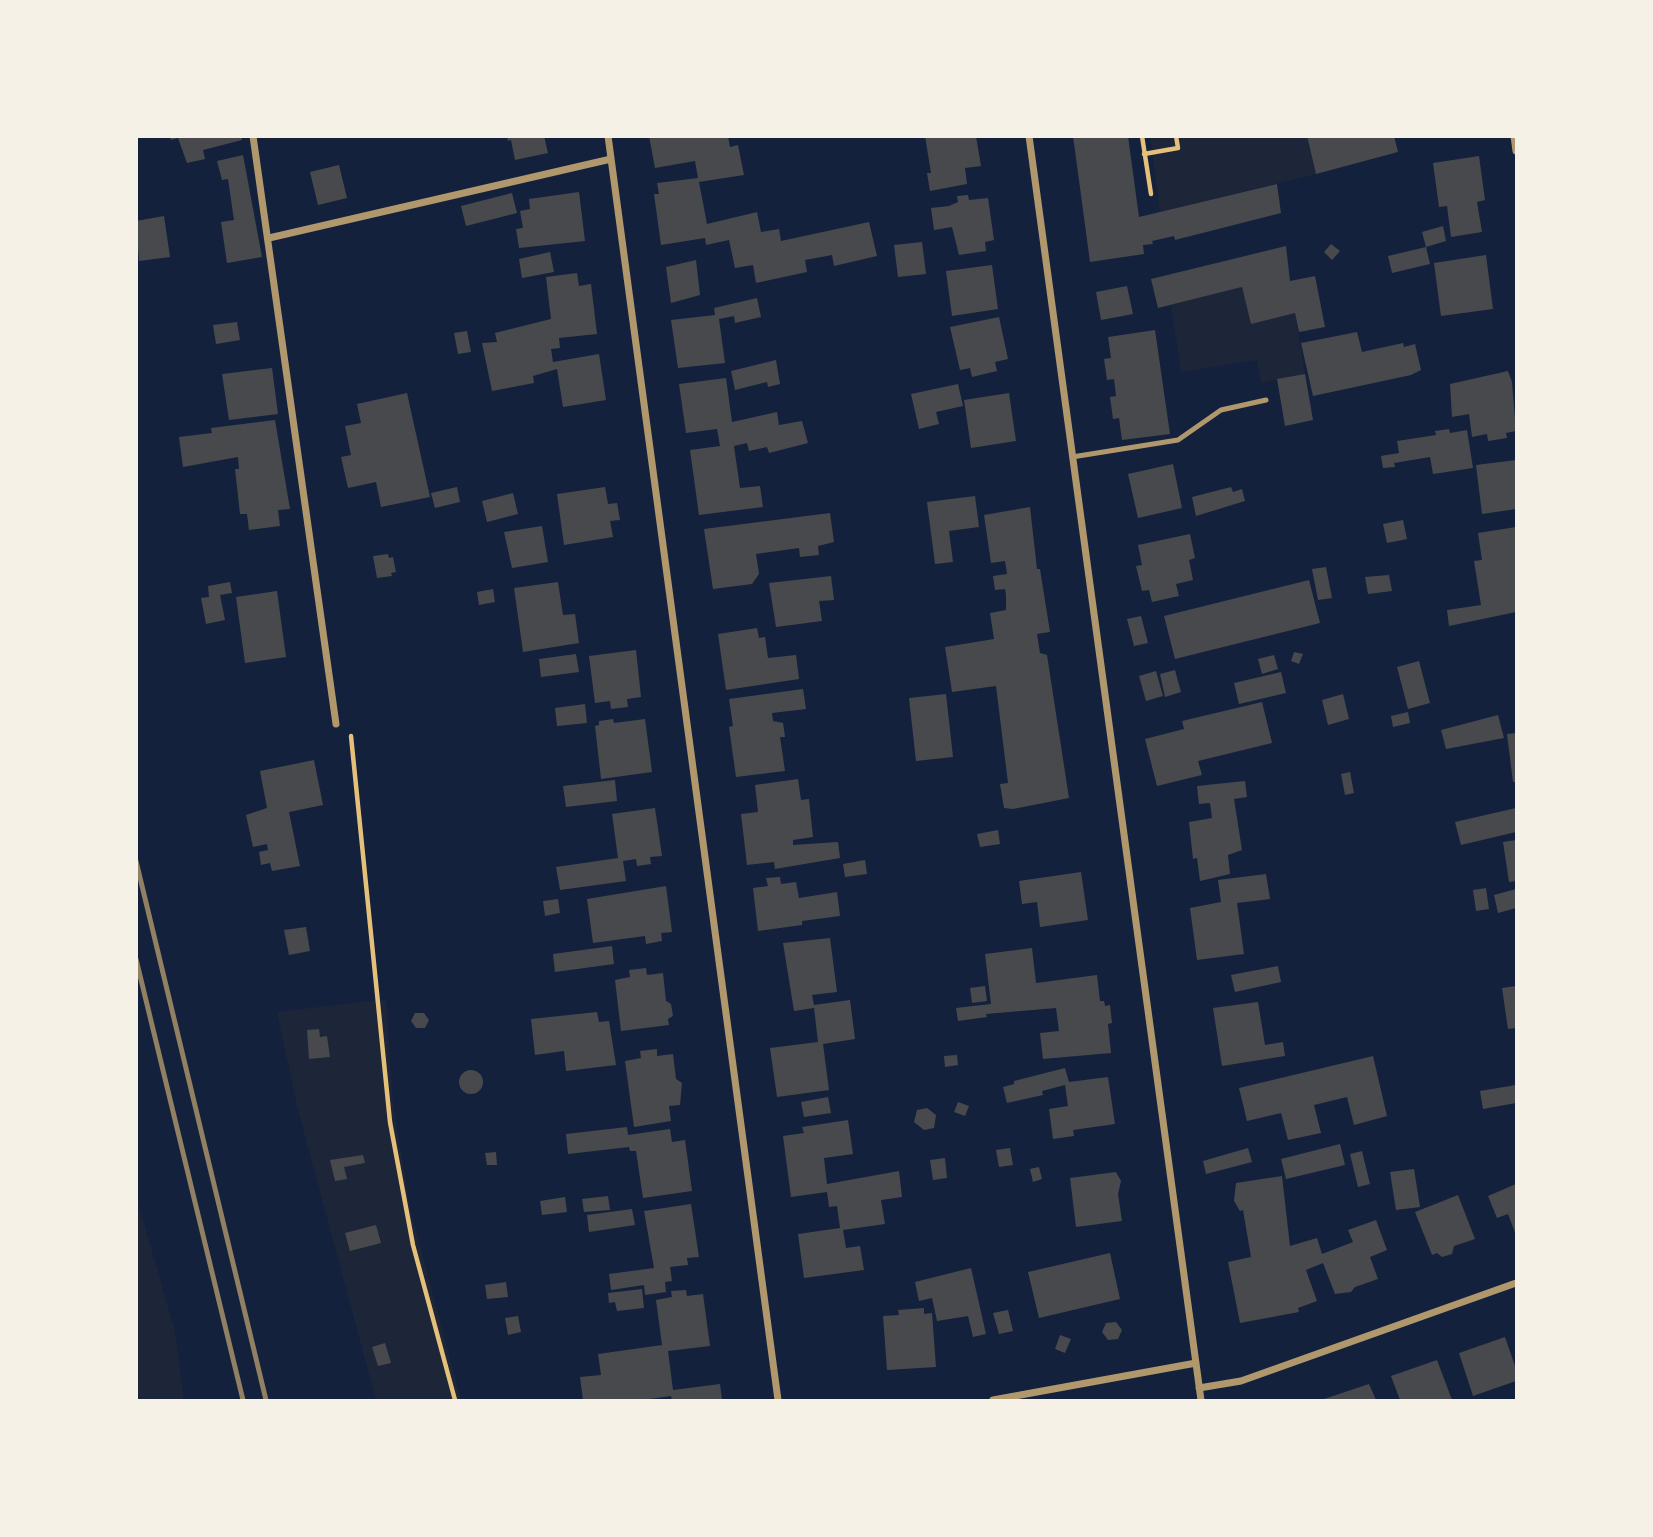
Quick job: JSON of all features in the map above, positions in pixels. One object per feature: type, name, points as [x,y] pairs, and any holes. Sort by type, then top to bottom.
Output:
[{"type":"street","points":[[253,136],[336,724]]},
{"type":"street","points":[[608,136],[778,1401]]},
{"type":"street","points":[[1029,136],[1201,1401]]},
{"type":"street","points":[[1514,136],[1517,151]]},
{"type":"street","points":[[269,238],[611,159]]},
{"type":"street","points":[[1199,1388],[1241,1381],[1517,1283]]},
{"type":"street","points":[[993,1401],[1196,1363]]},
{"type":"lane","points":[[1072,457],[1178,440],[1220,410],[1266,400]]},
{"type":"path","points":[[1142,136],[1151,194]]},
{"type":"path","points":[[1144,154],[1178,148],[1176,136]]},
{"type":"path","points":[[351,735],[390,1122],[413,1245],[455,1401]]},
{"type":"shaded area","points":[[1150,137],[1307,137],[1316,174],[1160,212]]},
{"type":"shaded area","points":[[1242,287],[1295,313],[1305,374],[1261,383],[1257,360],[1181,372],[1171,305]]},
{"type":"shaded area","points":[[386,999],[393,1105],[411,1212],[461,1400],[376,1400],[297,1106],[277,1012]]},
{"type":"shaded area","points":[[136,1195],[175,1332],[184,1400],[137,1400]]},
{"type":"building","points":[[170,136],[241,136],[242,140],[203,150],[205,159],[187,163],[178,138],[171,140]]},
{"type":"building","points":[[507,136],[544,136],[548,153],[515,160],[511,140],[508,141]]},
{"type":"building","points":[[649,136],[728,136],[730,147],[738,145],[744,175],[699,182],[707,224],[757,212],[761,232],[779,229],[781,241],[869,222],[877,256],[834,266],[832,255],[805,260],[807,272],[756,283],[753,265],[735,268],[729,240],[706,245],[705,238],[661,245],[654,194],[659,194],[657,183],[698,178],[695,161],[655,168]]},
{"type":"building","points":[[925,136],[976,136],[981,166],[965,168],[967,184],[930,191],[927,173],[931,173]]},
{"type":"building","points":[[1073,136],[1128,136],[1139,217],[1277,184],[1281,213],[1175,240],[1174,236],[1152,241],[1153,244],[1143,245],[1144,254],[1090,262]]},
{"type":"building","points":[[1307,136],[1394,136],[1398,152],[1316,174]]},
{"type":"building","points":[[243,155],[262,257],[227,263],[221,222],[234,220],[228,179],[222,180],[217,161]]},
{"type":"building","points":[[1479,156],[1485,200],[1477,202],[1482,232],[1451,237],[1447,206],[1439,207],[1433,163]]},
{"type":"building","points":[[339,165],[347,198],[318,205],[310,172]]},
{"type":"building","points":[[579,192],[585,241],[519,248],[516,229],[523,228],[520,211],[530,209],[529,199]]},
{"type":"building","points":[[512,193],[517,213],[466,226],[461,206]]},
{"type":"building","points":[[968,195],[969,200],[988,198],[994,240],[985,242],[986,251],[959,255],[952,227],[934,230],[931,208],[949,206],[958,202],[957,196]]},
{"type":"building","points":[[164,216],[170,257],[139,261],[136,221]]},
{"type":"building","points":[[1443,226],[1446,241],[1426,247],[1422,232]]},
{"type":"building","points":[[922,242],[926,274],[898,277],[894,245]]},
{"type":"building","points":[[1331,244],[1340,251],[1332,260],[1324,252]]},
{"type":"building","points":[[1286,246],[1290,281],[1315,276],[1325,327],[1299,332],[1295,313],[1251,324],[1242,287],[1158,308],[1151,279]]},
{"type":"building","points":[[1426,247],[1430,264],[1392,273],[1388,256]]},
{"type":"building","points":[[550,252],[554,272],[522,278],[519,259]]},
{"type":"building","points":[[1486,255],[1493,309],[1441,316],[1434,263]]},
{"type":"building","points":[[696,260],[700,295],[671,303],[666,267]]},
{"type":"building","points":[[992,265],[998,309],[952,316],[946,271]]},
{"type":"building","points":[[577,273],[579,286],[591,284],[597,334],[559,338],[560,348],[551,349],[553,362],[599,354],[606,400],[563,407],[557,369],[533,376],[534,383],[492,391],[482,343],[497,342],[495,333],[551,319],[546,277]]},
{"type":"building","points":[[1127,286],[1133,314],[1101,320],[1096,292]]},
{"type":"building","points":[[757,298],[761,317],[735,323],[734,316],[719,319],[725,363],[678,368],[671,320],[715,315],[714,308]]},
{"type":"building","points":[[999,317],[1008,359],[995,362],[997,371],[972,377],[970,368],[960,370],[950,327]]},
{"type":"building","points":[[237,322],[240,340],[216,344],[213,325]]},
{"type":"building","points":[[1155,330],[1170,434],[1122,440],[1119,418],[1113,419],[1110,397],[1116,396],[1114,379],[1107,380],[1104,359],[1111,358],[1108,337]]},
{"type":"building","points":[[467,331],[471,352],[458,354],[454,333]]},
{"type":"building","points":[[1357,332],[1362,352],[1403,343],[1404,347],[1415,344],[1421,370],[1411,375],[1313,396],[1301,343]]},
{"type":"building","points":[[776,360],[780,384],[768,387],[767,382],[735,390],[731,371]]},
{"type":"building","points":[[272,368],[278,414],[229,420],[222,374]]},
{"type":"building","points":[[1508,371],[1512,382],[1516,431],[1506,433],[1507,438],[1488,441],[1487,434],[1472,437],[1469,414],[1452,417],[1450,384]]},
{"type":"building","points":[[1305,374],[1313,420],[1285,426],[1277,379]]},
{"type":"building","points":[[726,378],[732,422],[777,412],[779,425],[802,421],[808,443],[769,453],[767,447],[749,451],[747,443],[734,446],[740,488],[760,486],[763,507],[699,515],[690,450],[720,446],[717,429],[686,433],[679,384]]},
{"type":"building","points":[[958,384],[963,406],[936,412],[939,424],[919,429],[911,394]]},
{"type":"building","points":[[407,393],[430,497],[381,507],[376,482],[348,488],[341,457],[351,455],[345,426],[361,423],[357,404]]},
{"type":"building","points":[[1009,393],[1016,441],[971,448],[964,400]]},
{"type":"building","points":[[275,420],[290,509],[278,510],[280,526],[249,530],[247,514],[240,514],[235,469],[239,469],[238,457],[183,467],[179,437],[212,433],[211,428]]},
{"type":"building","points":[[1449,429],[1450,433],[1467,430],[1473,468],[1433,474],[1430,457],[1394,463],[1395,467],[1383,468],[1381,456],[1399,453],[1397,441],[1436,435],[1435,431]]},
{"type":"building","points":[[1516,460],[1516,509],[1482,514],[1476,465]]},
{"type":"building","points":[[1173,464],[1182,508],[1138,518],[1128,474]]},
{"type":"building","points":[[457,487],[460,502],[435,508],[431,493]]},
{"type":"building","points":[[605,487],[608,504],[617,503],[620,520],[610,521],[613,537],[564,545],[557,494]]},
{"type":"building","points":[[1231,487],[1233,492],[1242,489],[1245,501],[1196,516],[1192,497]]},
{"type":"building","points":[[513,493],[518,514],[487,522],[482,501]]},
{"type":"building","points":[[975,496],[979,527],[949,531],[953,562],[935,564],[927,502]]},
{"type":"building","points":[[1030,507],[1037,569],[1040,569],[1050,632],[1037,634],[1040,653],[1047,655],[1069,798],[1013,809],[1004,808],[1000,784],[1008,783],[996,686],[952,692],[945,647],[994,639],[990,613],[1006,610],[1006,595],[1005,589],[995,590],[993,576],[1007,574],[1005,561],[991,563],[984,515]]},
{"type":"building","points":[[830,513],[834,542],[818,546],[819,555],[800,557],[799,548],[756,554],[759,574],[752,584],[713,589],[704,529]]},
{"type":"building","points":[[1403,520],[1407,539],[1387,543],[1383,524]]},
{"type":"building","points":[[542,526],[548,562],[512,568],[504,532]]},
{"type":"building","points":[[1516,527],[1516,612],[1449,626],[1447,610],[1481,605],[1474,561],[1482,560],[1478,533]]},
{"type":"building","points":[[1190,534],[1195,558],[1189,560],[1193,580],[1176,584],[1179,596],[1152,602],[1149,590],[1142,591],[1136,566],[1142,565],[1138,545]]},
{"type":"building","points":[[388,554],[389,558],[393,557],[396,572],[391,573],[392,576],[377,578],[373,556]]},
{"type":"building","points":[[1326,567],[1332,598],[1318,600],[1312,569]]},
{"type":"building","points":[[1389,575],[1392,591],[1368,594],[1365,577]]},
{"type":"building","points":[[831,576],[834,600],[819,601],[822,621],[776,627],[769,583]]},
{"type":"building","points":[[1309,580],[1320,623],[1175,659],[1164,616]]},
{"type":"building","points":[[230,582],[232,593],[220,595],[225,620],[206,624],[201,598],[209,597],[208,586]]},
{"type":"building","points":[[558,582],[563,615],[575,614],[579,643],[523,652],[514,588]]},
{"type":"building","points":[[493,589],[495,602],[479,605],[477,592]]},
{"type":"building","points":[[277,591],[286,657],[245,663],[236,597]]},
{"type":"building","points":[[1141,616],[1148,643],[1134,646],[1127,619]]},
{"type":"building","points":[[757,628],[759,638],[765,637],[768,658],[796,655],[799,679],[726,690],[718,634]]},
{"type":"building","points":[[636,650],[641,697],[627,699],[628,707],[611,709],[610,701],[595,703],[589,656]]},
{"type":"building","points":[[1294,652],[1303,654],[1299,664],[1291,661]]},
{"type":"building","points":[[576,654],[579,672],[541,677],[539,659]]},
{"type":"building","points":[[1274,655],[1278,669],[1262,674],[1258,659]]},
{"type":"building","points":[[1419,661],[1430,703],[1408,709],[1397,667]]},
{"type":"building","points":[[1175,670],[1181,692],[1165,697],[1160,674]]},
{"type":"building","points":[[1156,671],[1163,696],[1146,701],[1139,676]]},
{"type":"building","points":[[1281,672],[1286,693],[1239,704],[1234,683]]},
{"type":"building","points":[[803,689],[806,709],[772,713],[773,721],[783,723],[785,737],[780,737],[785,771],[736,777],[729,727],[733,726],[729,699]]},
{"type":"building","points":[[946,694],[953,757],[916,761],[909,698]]},
{"type":"building","points":[[1343,694],[1349,719],[1328,725],[1322,700]]},
{"type":"building","points":[[1262,702],[1272,743],[1198,761],[1202,775],[1157,786],[1145,739],[1184,729],[1182,721]]},
{"type":"building","points":[[585,704],[587,723],[557,726],[555,708]]},
{"type":"building","points":[[1408,712],[1410,723],[1393,727],[1391,716]]},
{"type":"building","points":[[1498,715],[1504,738],[1446,749],[1441,730]]},
{"type":"building","points":[[613,719],[614,723],[645,719],[652,772],[601,779],[595,726],[599,725],[599,721]]},
{"type":"building","points":[[1516,733],[1516,782],[1513,782],[1507,734]]},
{"type":"building","points":[[314,760],[323,805],[289,812],[300,866],[272,871],[270,863],[261,865],[259,852],[268,850],[267,844],[253,847],[246,815],[267,808],[260,771]]},
{"type":"building","points":[[1350,772],[1354,793],[1345,795],[1341,774]]},
{"type":"building","points":[[798,779],[801,800],[809,799],[813,837],[793,840],[793,845],[838,842],[840,858],[775,869],[774,862],[747,865],[741,814],[758,812],[755,785]]},
{"type":"building","points":[[615,780],[617,801],[566,807],[563,786]]},
{"type":"building","points":[[1245,781],[1247,797],[1234,799],[1242,850],[1228,855],[1230,874],[1200,881],[1197,858],[1193,859],[1189,822],[1212,818],[1210,803],[1199,804],[1197,786]]},
{"type":"building","points":[[655,808],[662,856],[650,857],[651,864],[637,866],[636,859],[623,861],[626,881],[560,890],[556,867],[618,858],[612,814]]},
{"type":"building","points":[[1516,808],[1516,832],[1461,845],[1455,822]]},
{"type":"building","points":[[998,830],[1000,844],[980,847],[977,834]]},
{"type":"building","points":[[1516,840],[1516,881],[1509,882],[1503,842]]},
{"type":"building","points":[[865,860],[867,874],[845,877],[843,864]]},
{"type":"building","points":[[1081,872],[1088,920],[1040,927],[1037,902],[1022,904],[1019,881]]},
{"type":"building","points":[[1266,874],[1270,899],[1237,903],[1244,954],[1197,960],[1190,908],[1221,902],[1218,880]]},
{"type":"building","points":[[780,877],[781,884],[796,882],[799,898],[837,892],[840,916],[758,931],[753,888],[768,886],[766,878]]},
{"type":"building","points":[[666,886],[672,932],[661,933],[662,941],[646,944],[645,936],[593,943],[587,899]]},
{"type":"building","points":[[1486,888],[1489,909],[1476,911],[1473,890]]},
{"type":"building","points":[[1516,889],[1516,908],[1498,913],[1494,895]]},
{"type":"building","points":[[558,899],[560,913],[545,916],[543,901]]},
{"type":"building","points":[[306,927],[310,951],[289,955],[284,930]]},
{"type":"building","points":[[830,938],[837,992],[812,995],[814,1005],[850,1000],[855,1039],[823,1044],[829,1090],[777,1097],[770,1048],[818,1042],[814,1008],[794,1011],[783,943]]},
{"type":"building","points":[[612,946],[614,964],[555,972],[553,954]]},
{"type":"building","points":[[1032,948],[1036,983],[1097,975],[1100,1001],[1104,1001],[1105,1006],[1110,1005],[1112,1023],[1108,1024],[1111,1053],[1043,1059],[1040,1033],[1059,1031],[1056,1008],[986,1014],[987,1017],[958,1021],[956,1008],[991,1004],[985,954]]},
{"type":"building","points":[[1278,966],[1281,982],[1235,992],[1231,975]]},
{"type":"building","points":[[646,968],[647,975],[663,973],[666,1001],[671,1004],[673,1016],[668,1019],[669,1025],[621,1031],[615,980],[630,977],[629,970]]},
{"type":"building","points":[[985,986],[987,1001],[972,1003],[970,988]]},
{"type":"building","points":[[1516,986],[1516,1028],[1508,1029],[1502,988]]},
{"type":"building","points":[[1258,1002],[1265,1045],[1283,1042],[1285,1056],[1222,1066],[1213,1008]]},
{"type":"building","points":[[597,1012],[599,1022],[609,1021],[616,1065],[566,1071],[564,1051],[535,1055],[531,1019]]},
{"type":"building","points":[[415,1013],[424,1013],[429,1020],[425,1028],[416,1028],[411,1021]]},
{"type":"building","points":[[319,1029],[320,1037],[327,1036],[330,1057],[309,1059],[307,1030]]},
{"type":"building","points":[[657,1049],[657,1056],[673,1054],[676,1079],[682,1083],[680,1105],[669,1106],[671,1121],[634,1127],[625,1061],[641,1058],[640,1051]]},
{"type":"building","points":[[957,1055],[958,1065],[945,1067],[944,1056]]},
{"type":"building","points":[[1373,1056],[1387,1116],[1354,1125],[1347,1097],[1314,1105],[1321,1133],[1288,1140],[1281,1113],[1247,1121],[1239,1088]]},
{"type":"building","points":[[1065,1068],[1069,1082],[1108,1077],[1115,1124],[1073,1130],[1074,1136],[1053,1139],[1049,1109],[1068,1106],[1065,1085],[1042,1091],[1043,1095],[1007,1103],[1003,1087],[1014,1084],[1014,1081]]},
{"type":"building","points":[[471,1070],[479,1074],[483,1082],[479,1090],[471,1094],[463,1090],[459,1082],[463,1074]]},
{"type":"building","points":[[1516,1085],[1516,1103],[1483,1109],[1480,1091]]},
{"type":"building","points":[[828,1097],[831,1113],[804,1117],[801,1102]]},
{"type":"building","points":[[958,1102],[969,1106],[965,1116],[954,1112]]},
{"type":"building","points":[[927,1108],[936,1115],[934,1128],[924,1130],[914,1122],[917,1110]]},
{"type":"building","points":[[848,1120],[853,1154],[824,1158],[827,1184],[899,1171],[902,1197],[881,1200],[885,1224],[843,1230],[846,1248],[860,1246],[864,1270],[804,1278],[798,1234],[840,1228],[837,1206],[829,1207],[827,1192],[791,1197],[783,1136],[804,1133],[802,1127]]},
{"type":"building","points":[[627,1127],[628,1135],[670,1129],[672,1142],[685,1140],[692,1191],[643,1198],[636,1151],[630,1151],[629,1147],[568,1154],[566,1134]]},
{"type":"building","points":[[1340,1144],[1345,1165],[1286,1179],[1281,1159]]},
{"type":"building","points":[[1010,1148],[1013,1165],[999,1167],[996,1150]]},
{"type":"building","points":[[1248,1148],[1252,1162],[1206,1174],[1203,1161]]},
{"type":"building","points":[[1362,1151],[1370,1184],[1358,1187],[1350,1154]]},
{"type":"building","points":[[496,1152],[497,1165],[487,1165],[485,1153]]},
{"type":"building","points":[[363,1155],[365,1163],[344,1167],[347,1179],[335,1181],[330,1160]]},
{"type":"building","points":[[945,1158],[947,1178],[933,1180],[930,1160]]},
{"type":"building","points":[[1039,1167],[1042,1179],[1033,1182],[1030,1169]]},
{"type":"building","points":[[1414,1169],[1420,1207],[1396,1210],[1390,1172]]},
{"type":"building","points":[[1116,1172],[1121,1181],[1118,1194],[1122,1221],[1076,1227],[1070,1178]]},
{"type":"building","points":[[1282,1176],[1290,1246],[1317,1238],[1322,1254],[1353,1242],[1348,1230],[1376,1220],[1387,1250],[1370,1257],[1378,1279],[1355,1287],[1351,1292],[1335,1294],[1323,1263],[1306,1270],[1317,1301],[1298,1308],[1299,1312],[1240,1323],[1228,1262],[1251,1257],[1243,1210],[1240,1211],[1234,1201],[1236,1183]]},
{"type":"building","points":[[1516,1184],[1516,1235],[1508,1214],[1497,1218],[1488,1196]]},
{"type":"building","points":[[1458,1195],[1475,1239],[1454,1246],[1452,1254],[1442,1257],[1437,1253],[1432,1255],[1415,1212]]},
{"type":"building","points":[[608,1196],[610,1210],[584,1212],[582,1199]]},
{"type":"building","points":[[565,1197],[567,1212],[542,1215],[540,1201]]},
{"type":"building","points":[[691,1204],[699,1257],[687,1258],[688,1265],[670,1267],[672,1281],[665,1282],[666,1292],[645,1295],[644,1285],[611,1290],[609,1274],[654,1268],[644,1211]]},
{"type":"building","points":[[632,1209],[635,1225],[589,1232],[587,1215]]},
{"type":"building","points":[[376,1225],[381,1243],[350,1251],[345,1233]]},
{"type":"building","points":[[1110,1253],[1120,1299],[1039,1318],[1028,1272]]},
{"type":"building","points":[[971,1268],[986,1334],[973,1337],[968,1316],[937,1321],[932,1298],[919,1301],[915,1282]]},
{"type":"building","points":[[506,1282],[508,1297],[487,1299],[485,1285]]},
{"type":"building","points":[[642,1289],[644,1308],[617,1311],[615,1302],[609,1303],[608,1293]]},
{"type":"building","points":[[686,1290],[687,1296],[703,1294],[710,1346],[668,1351],[673,1390],[720,1384],[722,1400],[672,1400],[671,1396],[643,1400],[583,1400],[580,1377],[601,1375],[598,1354],[662,1345],[656,1300],[672,1297],[671,1291]]},
{"type":"building","points":[[924,1308],[924,1314],[932,1313],[936,1367],[887,1370],[883,1316],[899,1315],[898,1310]]},
{"type":"building","points":[[1008,1310],[1013,1331],[999,1334],[993,1313]]},
{"type":"building","points":[[518,1316],[521,1332],[508,1335],[505,1318]]},
{"type":"building","points":[[1116,1322],[1122,1330],[1118,1339],[1108,1340],[1102,1332],[1106,1323]]},
{"type":"building","points":[[1060,1335],[1071,1339],[1065,1353],[1055,1349]]},
{"type":"building","points":[[1505,1337],[1516,1369],[1516,1381],[1473,1396],[1459,1353]]},
{"type":"building","points":[[385,1343],[391,1363],[378,1366],[372,1347]]},
{"type":"building","points":[[1437,1360],[1452,1400],[1400,1400],[1391,1376]]},
{"type":"building","points":[[1369,1384],[1376,1400],[1321,1400]]},
{"type":"railway","points":[[136,861],[266,1400]]},
{"type":"railway","points":[[136,959],[243,1400]]}]
